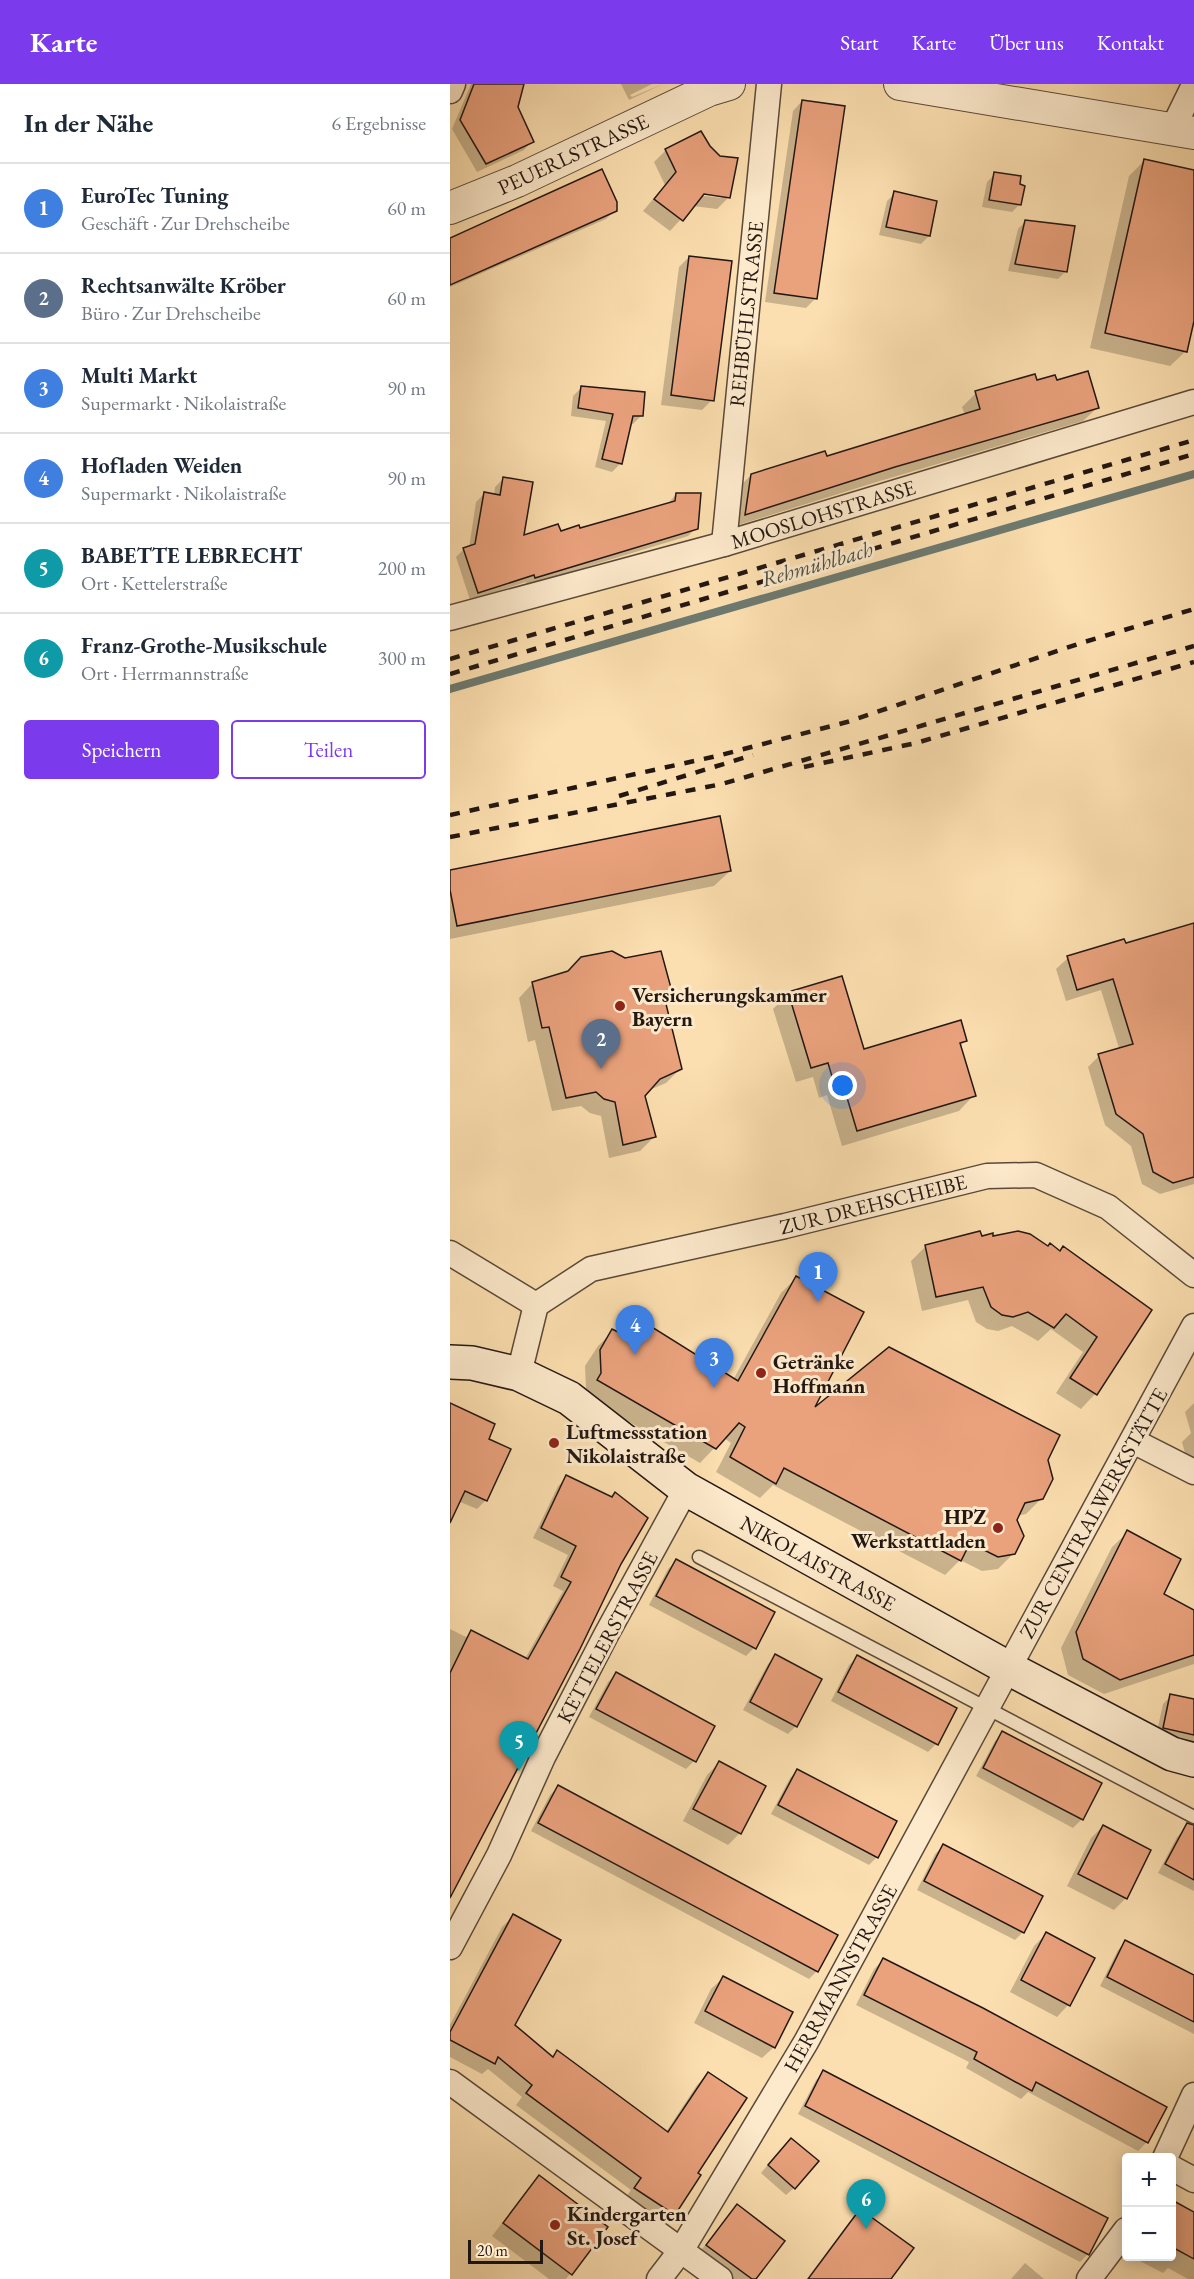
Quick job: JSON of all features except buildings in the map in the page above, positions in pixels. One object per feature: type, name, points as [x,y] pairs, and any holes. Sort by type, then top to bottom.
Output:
[{"type":"main road","name":"NIKOLAISTRASSE","points":[[450,1362],[472,1363],[519,1374],[569,1398],[686,1489],[1008,1668],[1172,1755],[1194,1760]]},
{"type":"street","points":[[450,91],[453,84]]},
{"type":"street","name":"PEUERLSTRASSE","points":[[450,208],[518,181],[709,90],[729,84]]},
{"type":"street","name":"REHBÜHLSTRASSE","points":[[724,544],[769,84]]},
{"type":"street","points":[[900,84],[1183,130],[1194,86]]},
{"type":"street","name":"MOOSLOHSTRASSE","points":[[450,618],[724,544],[1194,402]]},
{"type":"street","name":"ZUR DREHSCHEIBE","points":[[536,1305],[591,1269],[785,1226],[987,1176],[1036,1175],[1108,1207],[1194,1275]]},
{"type":"street","points":[[450,1252],[536,1305],[519,1374]]},
{"type":"street","name":"ZUR CENTRALWERKSTÄTTE","points":[[1008,1668],[1194,1326]]},
{"type":"street","points":[[1133,1441],[1194,1472]]},
{"type":"street","name":"KETTELERSTRASSE","points":[[450,1947],[499,1855],[543,1757],[595,1656],[686,1489]]},
{"type":"street","name":"HERRMANNSTRASSE","points":[[659,2279],[682,2249],[806,2042],[1008,1668]]},
{"type":"street","points":[[450,2082],[682,2249],[720,2279]]},
{"type":"street","points":[[1167,2153],[1194,2095]]},
{"type":"street","points":[[1176,2170],[1194,2180]]},
{"type":"street","points":[[1089,2279],[1122,2235]]},
{"type":"lane","points":[[699,1557],[1194,1817]]},
{"type":"waterway","name":"Rehmühlbach","points":[[450,689],[1194,474]]},
{"type":"railway","points":[[450,659],[1194,440]]},
{"type":"railway","points":[[450,674],[1194,454]]},
{"type":"railway","points":[[450,815],[717,756],[847,722],[1081,643],[1194,609]]},
{"type":"railway","points":[[450,837],[722,784],[1194,646]]},
{"type":"railway","points":[[804,767],[916,743],[1194,662]]},
{"type":"railway","points":[[619,796],[753,755]]},
{"type":"place","name":"Versicherungskammer Bayern","points":[[620,1006]]},
{"type":"place","name":"Rechtsanwälte Kröber","points":[[601,1069]]},
{"type":"place","name":"EuroTec Tuning","points":[[818,1302]]},
{"type":"place","name":"Hofladen Weiden","points":[[635,1355]]},
{"type":"place","name":"Getränke Hoffmann","points":[[761,1373]]},
{"type":"place","name":"Multi Markt","points":[[714,1388]]},
{"type":"place","name":"Luftmessstation Nikolaistraße","points":[[554,1443]]},
{"type":"place","name":"HPZ Werkstattladen","points":[[998,1528]]},
{"type":"place","name":"BABETTE LEBRECHT","points":[[519,1771]]},
{"type":"place","name":"Kindergarten St. Josef","points":[[555,2225]]},
{"type":"place","name":"Franz-Grothe-Musikschule","points":[[866,2229]]}]
